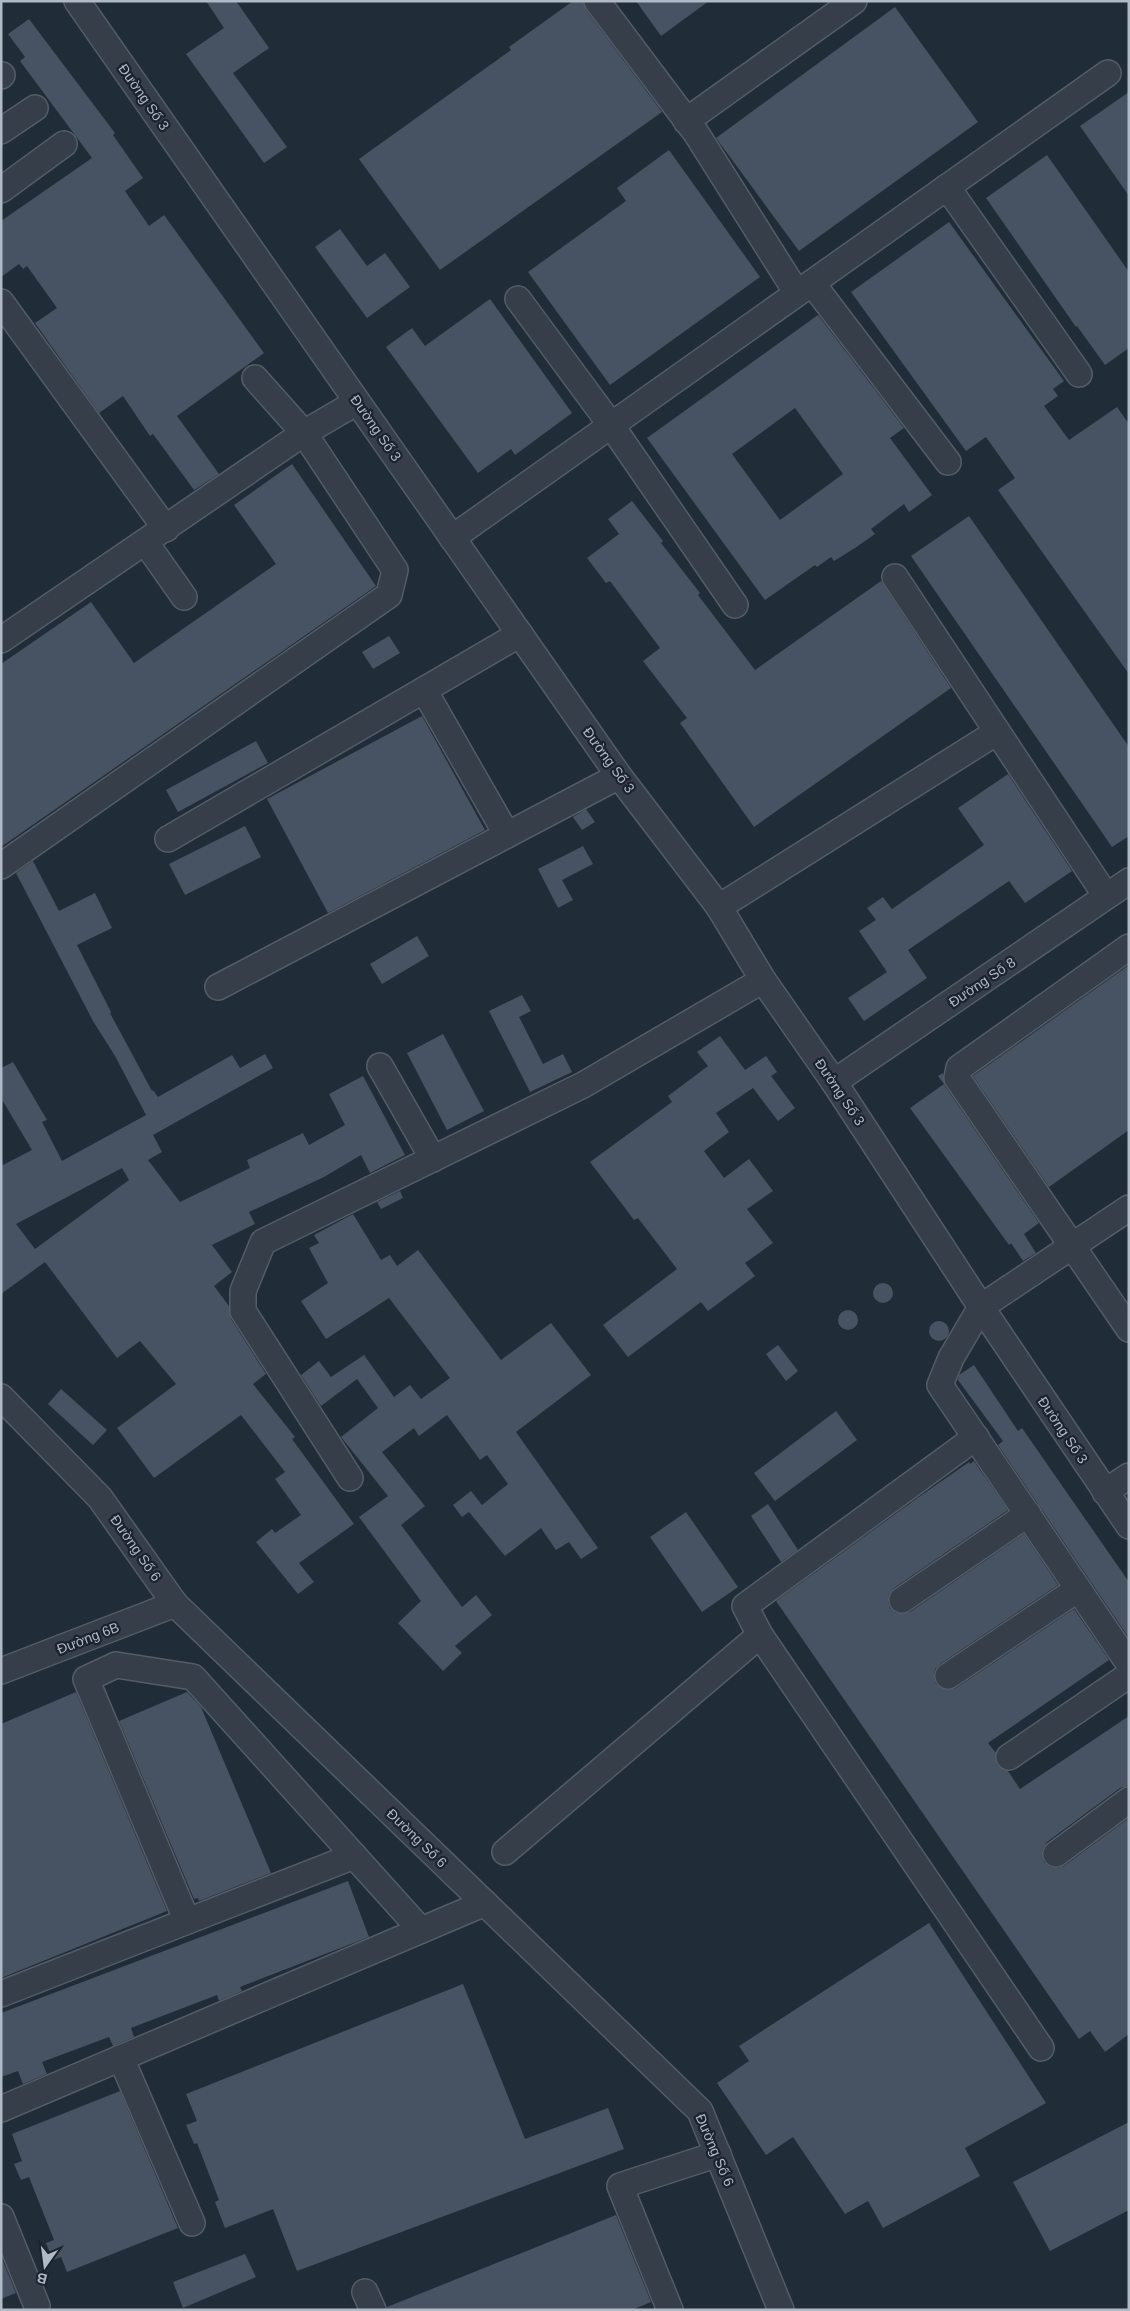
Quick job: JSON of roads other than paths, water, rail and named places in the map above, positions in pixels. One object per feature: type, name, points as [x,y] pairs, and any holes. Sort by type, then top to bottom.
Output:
[{"type":"street","name":"Đường Số 3","points":[[77,1],[620,776],[719,908],[763,980],[834,1082],[980,1307],[1129,1526]]},
{"type":"street","points":[[597,1],[686,121],[804,288],[948,462]]},
{"type":"street","points":[[686,121],[854,1]]},
{"type":"street","points":[[452,538],[1108,73]]},
{"type":"street","points":[[1,131],[35,108]]},
{"type":"street","points":[[1,190],[64,144]]},
{"type":"street","points":[[947,187],[1079,374]]},
{"type":"street","points":[[518,299],[611,425],[735,605]]},
{"type":"street","points":[[1,302],[166,529]]},
{"type":"street","points":[[1,866],[389,595],[395,570],[304,433],[254,378]]},
{"type":"street","points":[[1,640],[146,543],[304,433],[357,402]]},
{"type":"street","points":[[146,543],[184,597]]},
{"type":"street","points":[[895,577],[1106,896]]},
{"type":"street","points":[[168,839],[520,634]]},
{"type":"street","points":[[424,690],[508,835]]},
{"type":"street","points":[[719,908],[997,732]]},
{"type":"street","points":[[218,988],[620,776]]},
{"type":"street","name":"Đường Số 8","points":[[834,1082],[1129,881]]},
{"type":"street","points":[[1129,947],[959,1068],[957,1078],[1129,1329]]},
{"type":"street","points":[[350,1478],[242,1311],[242,1290],[263,1242],[583,1084],[763,980]]},
{"type":"street","points":[[380,1066],[432,1159]]},
{"type":"street","points":[[1129,1208],[980,1307],[951,1358],[940,1385],[1129,1664]]},
{"type":"street","name":"Đường Số 6","points":[[1,1397],[100,1498],[175,1604],[700,2111],[781,2310]]},
{"type":"street","points":[[976,1438],[745,1606],[760,1635],[1041,2048]]},
{"type":"street","points":[[1105,1492],[1129,1476]]},
{"type":"street","points":[[902,1600],[1028,1514]]},
{"type":"street","points":[[948,1676],[1078,1589]]},
{"type":"street","name":"Đường 6B","points":[[1,1672],[175,1604]]},
{"type":"street","points":[[505,1852],[760,1635]]},
{"type":"street","points":[[187,1921],[86,1679],[116,1665],[193,1677],[421,1930]]},
{"type":"street","points":[[1010,1757],[1129,1675]]},
{"type":"street","points":[[1056,1854],[1129,1800]]},
{"type":"street","points":[[1,1994],[354,1856]]},
{"type":"street","points":[[1,2109],[485,1903]]},
{"type":"street","points":[[121,2058],[192,2223]]},
{"type":"street","points":[[670,2310],[620,2186],[718,2154]]},
{"type":"street","points":[[1,2216],[37,2306]]}]
